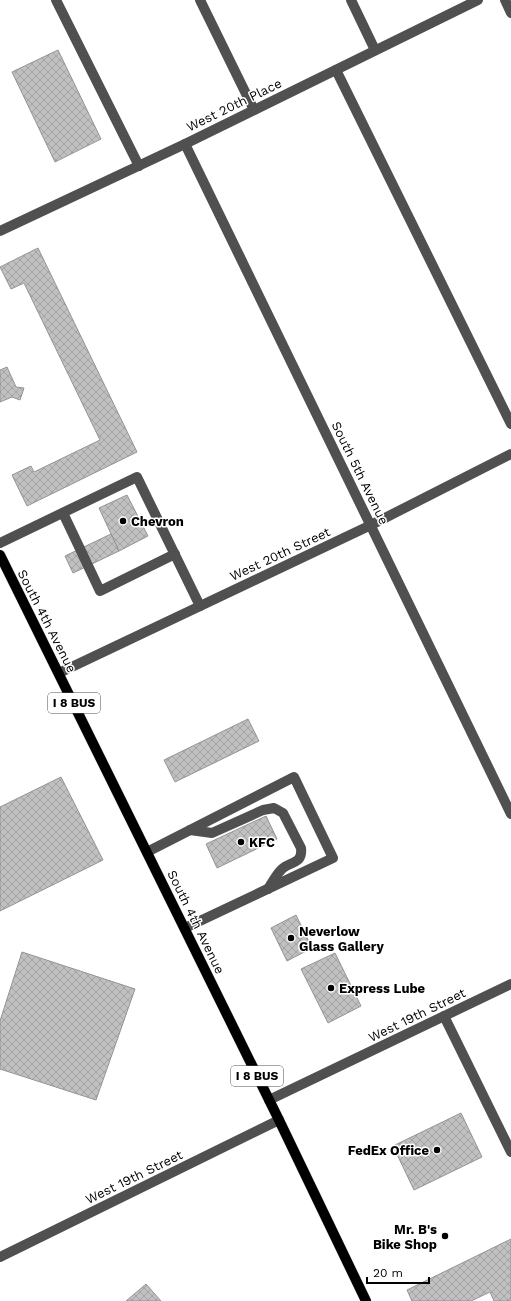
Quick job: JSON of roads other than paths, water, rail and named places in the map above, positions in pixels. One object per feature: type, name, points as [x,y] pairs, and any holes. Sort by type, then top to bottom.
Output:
[{"type":"main road","name":"South 4th Avenue","points":[[1,560],[59,673],[185,928],[366,1301]]},
{"type":"street","points":[[56,0],[139,166]]},
{"type":"street","points":[[200,0],[254,110]]},
{"type":"street","points":[[350,0],[375,50]]},
{"type":"street","name":"West 20th Place","points":[[0,231],[185,144],[478,0]]},
{"type":"street","points":[[505,0],[511,13]]},
{"type":"street","points":[[336,70],[511,424]]},
{"type":"street","name":"South 5th Avenue","points":[[185,144],[511,814]]},
{"type":"street","name":"West 20th Street","points":[[59,673],[371,526],[511,454]]},
{"type":"street","points":[[0,543],[137,477],[200,606]]},
{"type":"street","points":[[63,512],[100,590],[174,554]]},
{"type":"street","points":[[147,852],[294,778],[333,858],[185,928]]},
{"type":"street","points":[[190,830],[212,833],[263,810],[274,808],[283,813],[301,848],[302,854],[298,860],[281,869],[268,889]]},
{"type":"street","name":"West 19th Street","points":[[269,1100],[511,984]]},
{"type":"street","points":[[444,1016],[511,1152]]},
{"type":"street","name":"West 19th Street","points":[[0,1257],[279,1120]]},
{"type":"place","name":"Chevron","points":[[123,521]]},
{"type":"place","name":"KFC","points":[[241,842]]},
{"type":"place","name":"Neverlow Glass Gallery","points":[[291,938]]},
{"type":"place","name":"Express Lube","points":[[331,988]]},
{"type":"place","name":"FedEx Office","points":[[437,1150]]},
{"type":"place","name":"Mr. B's Bike Shop","points":[[445,1236]]}]
